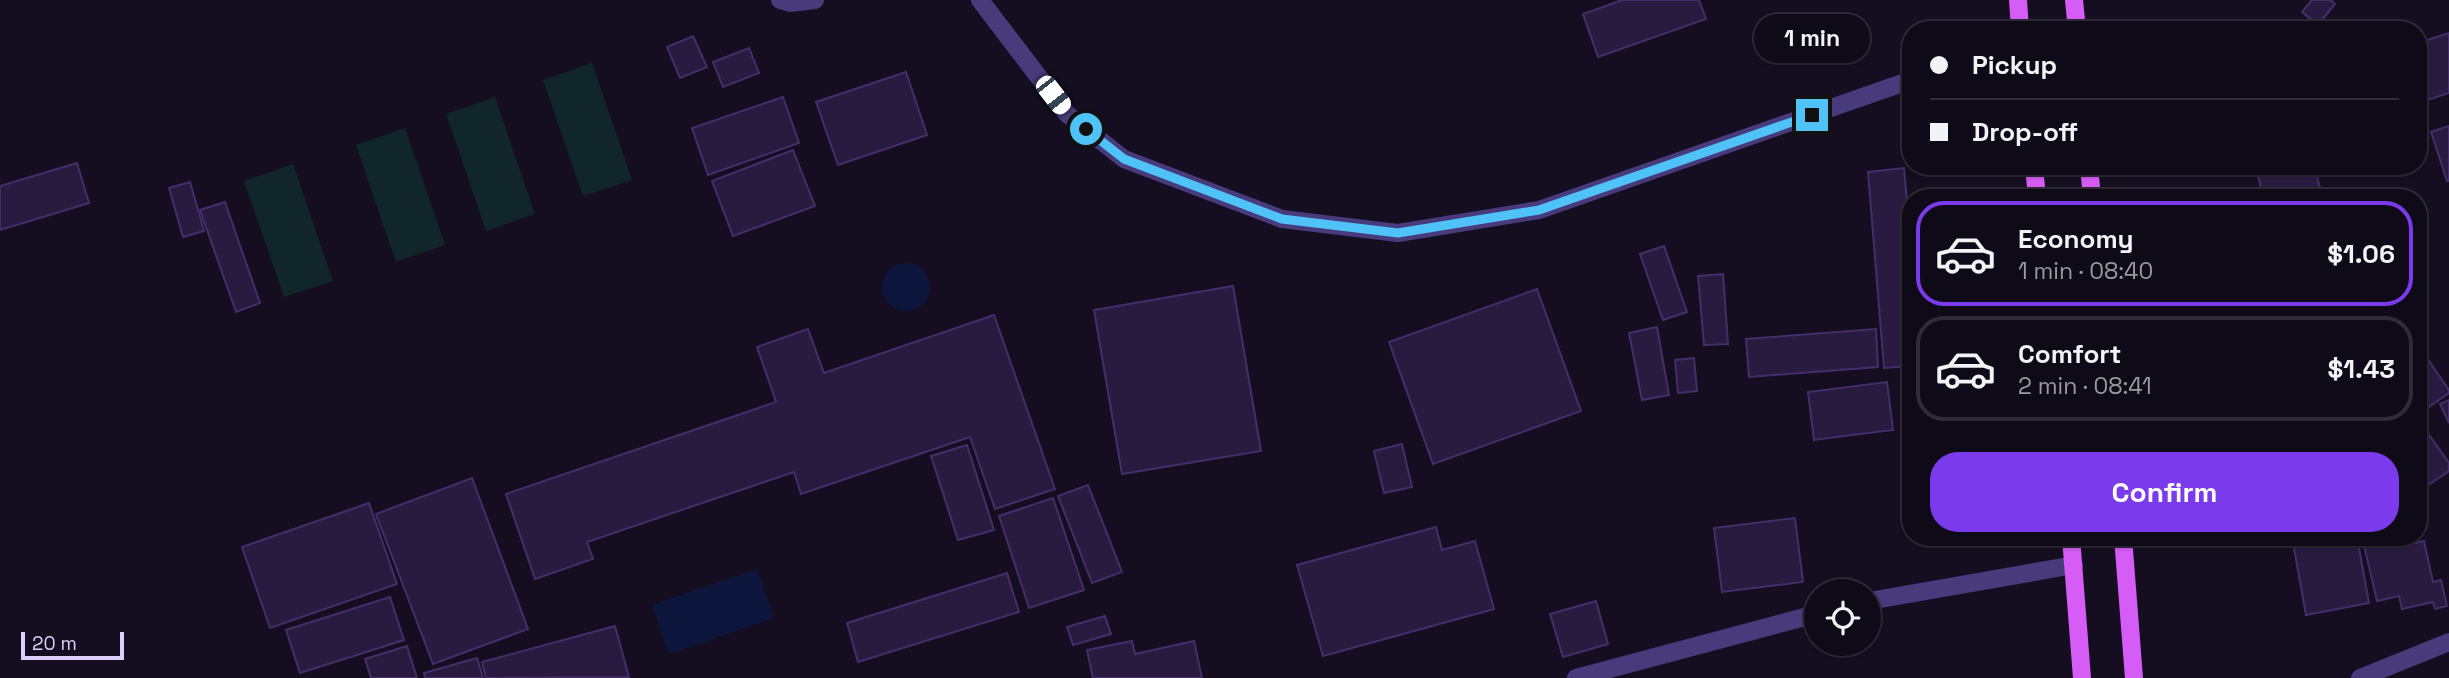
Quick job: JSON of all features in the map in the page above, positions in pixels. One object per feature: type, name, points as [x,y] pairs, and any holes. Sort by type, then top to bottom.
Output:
[{"type":"main road","points":[[2018,0],[2019,21]]},
{"type":"main road","points":[[2072,21],[2074,0]]},
{"type":"main road","points":[[2072,546],[2082,678]]},
{"type":"main road","points":[[2124,546],[2134,678]]},
{"type":"street","points":[[780,0],[790,3],[815,0]]},
{"type":"street","points":[[980,0],[1068,114],[1124,159],[1282,219],[1398,233],[1539,210],[1902,83]]},
{"type":"street","points":[[1881,599],[2074,565]]},
{"type":"street","points":[[1576,678],[1804,617]]},
{"type":"street","points":[[2360,678],[2449,642]]},
{"type":"green space","points":[[592,63],[632,180],[583,196],[543,80]]},
{"type":"green space","points":[[495,97],[535,214],[486,231],[446,114]]},
{"type":"green space","points":[[405,128],[445,245],[396,262],[356,145]]},
{"type":"green space","points":[[293,164],[333,281],[284,297],[244,181]]},
{"type":"water","points":[[906,263],[915,264],[923,270],[929,278],[929,296],[923,304],[915,310],[906,311],[897,310],[889,304],[883,296],[882,287],[883,278],[889,270],[897,264]]},
{"type":"water","points":[[757,569],[774,618],[669,654],[652,605]]},
{"type":"building","points":[[1622,0],[1699,0],[1706,19],[1598,57],[1583,14]]},
{"type":"building","points":[[2312,0],[2331,0],[2335,4],[2321,21],[2313,21],[2302,12]]},
{"type":"building","points":[[2449,33],[2449,93],[2427,100],[2427,40]]},
{"type":"building","points":[[693,36],[707,67],[680,78],[667,47]]},
{"type":"building","points":[[749,48],[759,73],[723,87],[713,62]]},
{"type":"building","points":[[906,72],[927,135],[838,165],[816,102]]},
{"type":"building","points":[[783,97],[799,143],[708,175],[692,128]]},
{"type":"building","points":[[2449,126],[2449,181],[2447,181],[2431,132]]},
{"type":"building","points":[[793,150],[815,206],[733,236],[712,181]]},
{"type":"building","points":[[77,163],[89,203],[0,230],[0,186]]},
{"type":"building","points":[[1902,168],[1902,175],[1905,175],[1906,189],[1902,189],[1902,367],[1884,368],[1868,172]]},
{"type":"building","points":[[2258,175],[2317,175],[2320,189],[2261,189]]},
{"type":"building","points":[[190,182],[204,231],[183,237],[169,188]]},
{"type":"building","points":[[225,202],[260,303],[236,312],[200,210]]},
{"type":"building","points":[[1664,246],[1687,312],[1663,320],[1640,254]]},
{"type":"building","points":[[1723,274],[1728,344],[1704,345],[1698,276]]},
{"type":"building","points":[[1233,286],[1261,451],[1122,474],[1094,310]]},
{"type":"building","points":[[1537,289],[1581,411],[1433,464],[1389,342]]},
{"type":"building","points":[[994,315],[1055,489],[995,509],[970,437],[801,494],[794,472],[587,542],[593,559],[535,579],[506,494],[776,402],[757,347],[808,329],[824,373]]},
{"type":"building","points":[[1657,327],[1669,395],[1642,400],[1629,333]]},
{"type":"building","points":[[1876,329],[1878,367],[1749,377],[1746,339]]},
{"type":"building","points":[[1694,358],[1697,391],[1678,393],[1675,360]]},
{"type":"building","points":[[2427,358],[2449,390],[2449,393],[2427,408]]},
{"type":"building","points":[[1887,382],[1893,430],[1814,440],[1808,392]]},
{"type":"building","points":[[2449,400],[2449,423],[2440,404]]},
{"type":"building","points":[[2427,432],[2449,463],[2449,471],[2427,486]]},
{"type":"building","points":[[1402,444],[1412,487],[1384,493],[1374,451]]},
{"type":"building","points":[[967,445],[994,530],[958,540],[931,456]]},
{"type":"building","points":[[472,478],[528,629],[433,664],[376,514]]},
{"type":"building","points":[[1088,485],[1122,572],[1092,583],[1058,496]]},
{"type":"building","points":[[1053,498],[1084,590],[1029,608],[999,516]]},
{"type":"building","points":[[369,503],[397,584],[270,628],[242,547]]},
{"type":"building","points":[[1795,518],[1803,582],[1722,592],[1714,528]]},
{"type":"building","points":[[1436,527],[1442,550],[1475,541],[1494,609],[1323,656],[1297,565]]},
{"type":"building","points":[[2294,546],[2359,546],[2369,603],[2306,615]]},
{"type":"building","points":[[2364,546],[2425,546],[2433,582],[2441,580],[2447,606],[2435,609],[2433,602],[2402,609],[2399,596],[2377,601]]},
{"type":"building","points":[[1007,573],[1019,612],[858,662],[847,623]]},
{"type":"building","points":[[390,597],[404,640],[300,673],[286,630]]},
{"type":"building","points":[[1596,601],[1608,644],[1563,657],[1550,614]]},
{"type":"building","points":[[1105,616],[1111,634],[1073,645],[1067,627]]},
{"type":"building","points":[[615,626],[629,677],[486,678],[482,662]]},
{"type":"building","points":[[1132,641],[1135,654],[1194,641],[1202,678],[1093,678],[1087,650]]},
{"type":"building","points":[[407,646],[417,678],[371,678],[365,659]]},
{"type":"building","points":[[477,658],[483,678],[425,678],[424,673]]},
{"type":"route","points":[[1086,129],[1124,159],[1282,219],[1398,233],[1539,210],[1812,115]]}]
